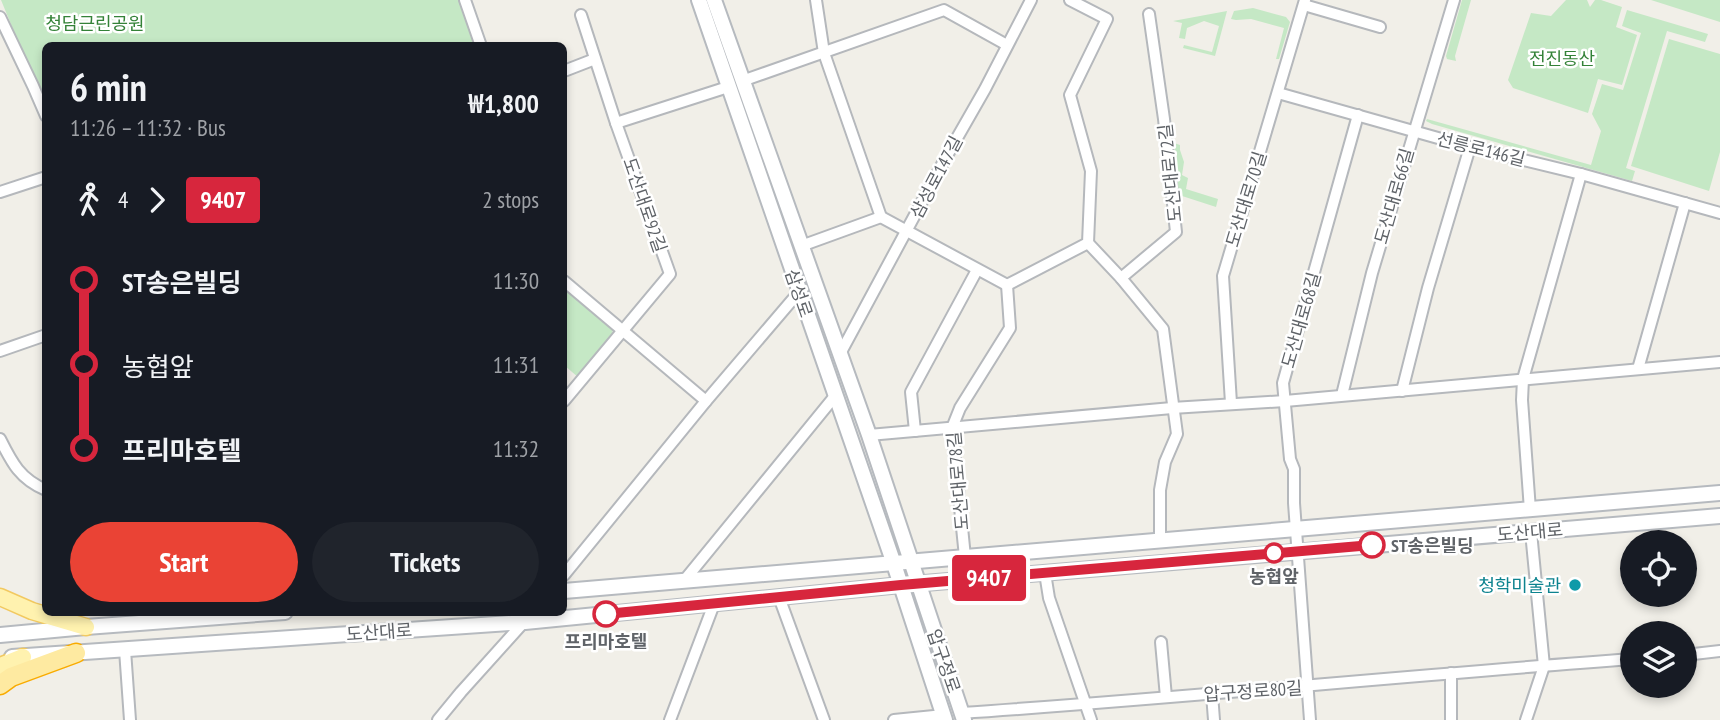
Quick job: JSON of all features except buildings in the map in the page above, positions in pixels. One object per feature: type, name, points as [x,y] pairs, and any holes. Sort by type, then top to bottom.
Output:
[{"type":"highway","points":[[0,685],[11,677],[76,653]]},
{"type":"main road","name":"삼성로","points":[[699,0],[801,246],[911,562]]},
{"type":"main road","name":"삼성로","points":[[714,0],[735,84],[799,292],[901,585]]},
{"type":"main road","name":"도산대로","points":[[567,591],[1720,494]]},
{"type":"main road","name":"도산대로","points":[[567,614],[714,604],[901,585],[1720,516]]},
{"type":"main road","name":"압구정로","points":[[911,562],[963,716]]},
{"type":"main road","name":"압구정로","points":[[901,585],[944,718]]},
{"type":"main road","points":[[0,597],[42,614]]},
{"type":"main road","points":[[49,616],[86,627]]},
{"type":"main road","points":[[0,635],[86,627],[121,619],[191,616]]},
{"type":"main road","name":"도산대로","points":[[0,658],[529,617]]},
{"type":"main road","points":[[0,666],[23,657]]},
{"type":"street","points":[[466,0],[480,42]]},
{"type":"street","points":[[816,0],[824,53],[881,217],[1007,285],[1088,243]]},
{"type":"street","name":"삼성로147길","points":[[840,354],[1031,0]]},
{"type":"street","points":[[1070,0],[1107,19],[1070,95],[1091,171],[1088,243],[1163,329],[1177,434],[1165,462],[1160,490],[1160,541]]},
{"type":"street","name":"도산대로66길","points":[[1342,395],[1372,273],[1454,0]]},
{"type":"street","points":[[1304,2],[1380,27]]},
{"type":"street","name":"도산대로70길","points":[[1231,403],[1223,276],[1304,2]]},
{"type":"street","points":[[616,123],[824,53],[946,5],[1007,45]]},
{"type":"street","name":"도산대로72길","points":[[1121,278],[1176,232],[1164,118],[1149,14]]},
{"type":"street","name":"도산대로92길","points":[[567,397],[670,274],[581,15]]},
{"type":"street","points":[[0,17],[42,107]]},
{"type":"street","points":[[567,70],[595,59]]},
{"type":"street","name":"선릉로146길","points":[[1278,93],[1720,213]]},
{"type":"street","name":"도산대로68길","points":[[1310,720],[1294,469],[1290,459],[1283,383],[1358,115]]},
{"type":"street","points":[[1402,391],[1428,288],[1471,147]]},
{"type":"street","points":[[1530,510],[1522,401],[1523,379],[1581,174]]},
{"type":"street","points":[[0,192],[42,178]]},
{"type":"street","points":[[1638,369],[1685,203]]},
{"type":"street","points":[[801,246],[881,217]]},
{"type":"street","points":[[915,430],[911,392],[977,270]]},
{"type":"street","points":[[567,284],[706,401]]},
{"type":"street","name":"도산대로78길","points":[[965,557],[952,428],[960,408],[1010,328],[1007,285]]},
{"type":"street","points":[[567,571],[799,292]]},
{"type":"street","points":[[0,351],[42,336]]},
{"type":"street","points":[[869,435],[1720,362]]},
{"type":"street","points":[[683,582],[835,396]]},
{"type":"street","points":[[0,439],[15,468],[34,485],[42,488]]},
{"type":"street","points":[[1525,720],[1544,666],[1531,531]]},
{"type":"street","points":[[1045,573],[1049,598],[1091,720]]},
{"type":"street","points":[[779,597],[824,720]]},
{"type":"street","points":[[670,720],[714,604]]},
{"type":"street","points":[[438,720],[529,617]]},
{"type":"street","points":[[1160,642],[1166,697]]},
{"type":"street","points":[[125,650],[130,720]]},
{"type":"street","points":[[1697,654],[1720,651]]},
{"type":"street","name":"압구정로80길","points":[[963,716],[1620,660]]},
{"type":"street","points":[[1451,673],[1451,720]]},
{"type":"street","points":[[1212,694],[1214,720]]},
{"type":"street","points":[[894,720],[944,718]]},
{"type":"green space","name":"청담근린공원","points":[[1,0],[462,0],[476,42],[42,42],[42,100]]},
{"type":"green space","points":[[1462,0],[1471,0],[1455,56],[1456,61],[1447,59],[1446,56]]},
{"type":"green space","name":"전진동산","points":[[1566,0],[1587,0],[1590,7],[1595,0],[1601,0],[1622,7],[1616,27],[1637,35],[1622,85],[1598,79],[1588,113],[1513,88],[1508,80],[1531,13],[1551,16]]},
{"type":"green space","points":[[1651,0],[1720,0],[1720,22]]},
{"type":"green space","points":[[1253,8],[1286,17],[1290,22],[1279,59],[1276,59],[1284,28],[1251,19],[1231,19],[1234,11]]},
{"type":"green space","points":[[1627,10],[1708,34],[1705,42],[1667,31],[1626,168],[1635,171],[1632,181],[1426,121],[1427,119],[1591,165],[1601,131],[1592,114],[1602,84],[1623,90],[1641,33],[1622,26]]},
{"type":"green space","points":[[1227,11],[1215,56],[1183,48],[1184,45],[1212,52],[1219,26],[1204,21],[1187,28],[1185,39],[1179,38],[1182,23],[1173,21]]},
{"type":"green space","points":[[1669,39],[1720,54],[1720,152],[1709,191],[1631,166]]},
{"type":"green space","points":[[1174,143],[1180,145],[1184,162],[1182,175],[1188,178],[1186,189],[1218,199],[1216,207],[1179,195]]},
{"type":"green space","points":[[567,290],[613,329],[611,339],[579,378],[567,368]]},
{"type":"bus line","name":"9407","points":[[606,614],[901,585],[1372,545]]},
{"type":"place","name":"ST송은빌딩","points":[[1372,545]]},
{"type":"place","name":"농협앞","points":[[1274,553]]},
{"type":"place","name":"청학미술관","points":[[1575,585]]},
{"type":"place","name":"프리마호텔","points":[[606,614]]}]
